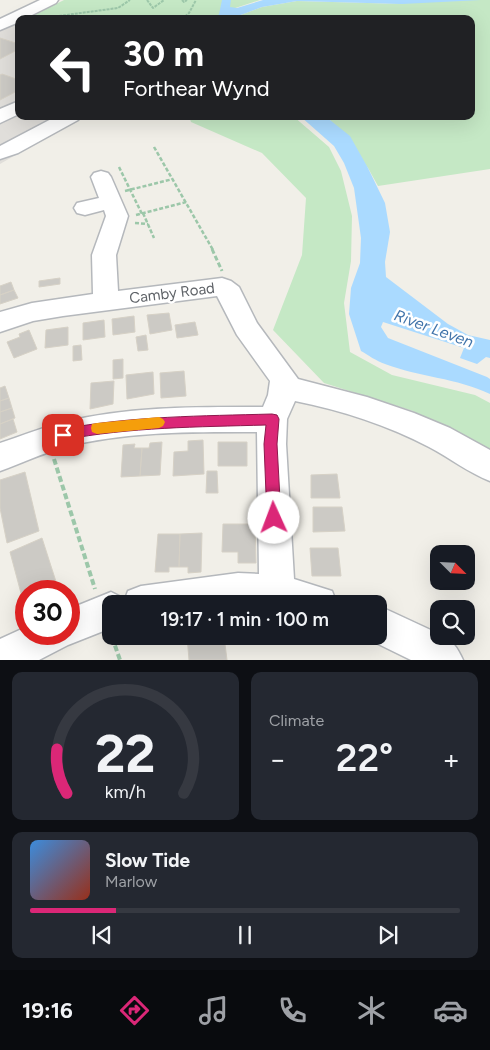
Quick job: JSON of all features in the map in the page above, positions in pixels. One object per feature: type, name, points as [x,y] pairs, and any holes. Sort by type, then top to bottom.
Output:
[{"type":"street","points":[[16,15],[30,6],[51,0]]},
{"type":"street","points":[[0,25],[15,16]]},
{"type":"street","points":[[0,25],[15,31]]},
{"type":"street","points":[[0,117],[15,108]]},
{"type":"street","points":[[0,153],[63,120]]},
{"type":"street","points":[[85,208],[115,192]]},
{"type":"street","points":[[106,301],[104,255],[115,192]]},
{"type":"street","name":"Camby Road","points":[[0,322],[32,312],[222,287],[230,293],[254,340],[284,379],[285,388]]},
{"type":"street","points":[[277,592],[271,444],[272,419],[285,388],[313,393],[408,422],[451,442],[490,467]]},
{"type":"street","points":[[0,457],[50,439],[99,428],[152,423],[272,419]]},
{"type":"street","points":[[208,595],[238,591],[277,592],[288,595]]},
{"type":"street","points":[[80,626],[102,625]]},
{"type":"street","points":[[387,629],[422,645],[444,660]]},
{"type":"street","points":[[0,658],[29,645]]},
{"type":"path","points":[[59,15],[118,8],[130,0]]},
{"type":"path","points":[[147,0],[153,8],[164,0]]},
{"type":"path","points":[[182,0],[184,2],[187,0]]},
{"type":"path","points":[[187,15],[196,0]]},
{"type":"path","points":[[154,147],[217,257],[222,273],[222,287]]},
{"type":"path","points":[[115,192],[173,179]]},
{"type":"path","points":[[115,192],[142,214],[154,238]]},
{"type":"path","points":[[115,192],[142,214]]},
{"type":"path","points":[[142,214],[186,202]]},
{"type":"path","points":[[50,439],[71,517],[102,604]]},
{"type":"path","points":[[115,645],[120,660]]},
{"type":"shaded area","points":[[15,23],[15,120],[76,120],[0,164],[0,28]]},
{"type":"green space","points":[[64,0],[260,0],[226,11],[222,15],[34,15]]},
{"type":"green space","points":[[337,0],[490,0],[490,169],[378,186],[368,168],[330,120],[475,120],[475,15],[241,15],[262,7],[297,1],[402,4]]},
{"type":"green space","points":[[190,120],[298,120],[329,147],[341,171],[352,216],[351,261],[344,303],[350,352],[392,375],[475,395],[490,403],[490,455],[413,411],[324,383],[273,330],[302,255],[306,198],[262,153],[191,122]]},
{"type":"water","points":[[222,0],[231,0],[230,7],[237,8],[263,0],[481,0],[402,4],[297,1],[262,7],[241,15],[219,14]]},
{"type":"water","name":"River Leven","points":[[305,120],[330,120],[350,136],[368,168],[385,203],[390,232],[385,262],[386,277],[448,324],[468,335],[490,340],[490,358],[486,357],[477,364],[460,358],[464,348],[383,322],[381,327],[388,338],[487,377],[490,379],[490,394],[464,384],[398,368],[378,361],[361,351],[349,314],[351,288],[360,263],[361,238],[354,188],[344,163],[334,146]]},
{"type":"building","points":[[0,38],[15,43],[15,51],[0,59]]},
{"type":"building","points":[[0,75],[15,79],[15,92],[0,100]]},
{"type":"building","points":[[60,278],[60,284],[39,287],[39,281]]},
{"type":"building","points":[[11,282],[14,290],[0,295],[0,286]]},
{"type":"building","points":[[14,290],[18,298],[0,304],[0,295]]},
{"type":"building","points":[[169,313],[172,330],[150,334],[147,315]]},
{"type":"building","points":[[134,316],[135,332],[113,335],[112,319]]},
{"type":"building","points":[[104,320],[105,337],[83,340],[83,323]]},
{"type":"building","points":[[195,322],[198,335],[177,338],[175,325]]},
{"type":"building","points":[[68,327],[68,345],[45,348],[46,330]]},
{"type":"building","points":[[29,330],[37,349],[14,358],[7,342],[20,337],[19,334]]},
{"type":"building","points":[[146,335],[148,350],[138,351],[136,337]]},
{"type":"building","points":[[81,345],[82,360],[73,361],[73,346]]},
{"type":"building","points":[[123,359],[123,378],[113,379],[113,360]]},
{"type":"building","points":[[184,371],[186,396],[161,398],[160,373]]},
{"type":"building","points":[[153,372],[154,394],[127,399],[126,375]]},
{"type":"building","points":[[114,381],[113,404],[90,409],[91,383]]},
{"type":"building","points":[[5,386],[9,398],[0,401],[0,388]]},
{"type":"building","points":[[9,398],[12,408],[0,412],[0,401]]},
{"type":"building","points":[[12,408],[15,418],[0,424],[0,412]]},
{"type":"building","points":[[13,419],[17,432],[0,439],[0,424]]},
{"type":"building","points":[[203,440],[204,474],[173,476],[174,452],[188,451],[188,441]]},
{"type":"building","points":[[162,442],[160,475],[140,476],[142,448],[149,448],[150,443]]},
{"type":"building","points":[[218,442],[247,442],[247,466],[218,466]]},
{"type":"building","points":[[135,444],[134,448],[142,448],[140,476],[121,477],[123,445]]},
{"type":"building","points":[[207,471],[217,471],[218,493],[206,493]]},
{"type":"building","points":[[25,472],[39,531],[7,543],[0,508],[0,480]]},
{"type":"building","points":[[337,474],[340,498],[311,498],[311,475]]},
{"type":"building","points":[[313,507],[342,507],[345,531],[313,532]]},
{"type":"building","points":[[223,524],[255,524],[256,563],[238,563],[238,552],[222,552]]},
{"type":"building","points":[[202,533],[201,572],[188,573],[188,567],[179,567],[180,534]]},
{"type":"building","points":[[158,534],[180,534],[179,567],[169,567],[169,572],[155,572]]},
{"type":"building","points":[[42,538],[55,580],[17,580],[10,552]]},
{"type":"building","points":[[310,548],[338,548],[341,576],[312,576]]},
{"type":"building","points":[[188,645],[225,645],[227,660],[189,660]]},
{"type":"slow traffic","points":[[97,428],[159,422]]},
{"type":"route","points":[[63,435],[99,428],[152,423],[192,420],[272,419],[271,444],[274,518]]}]
